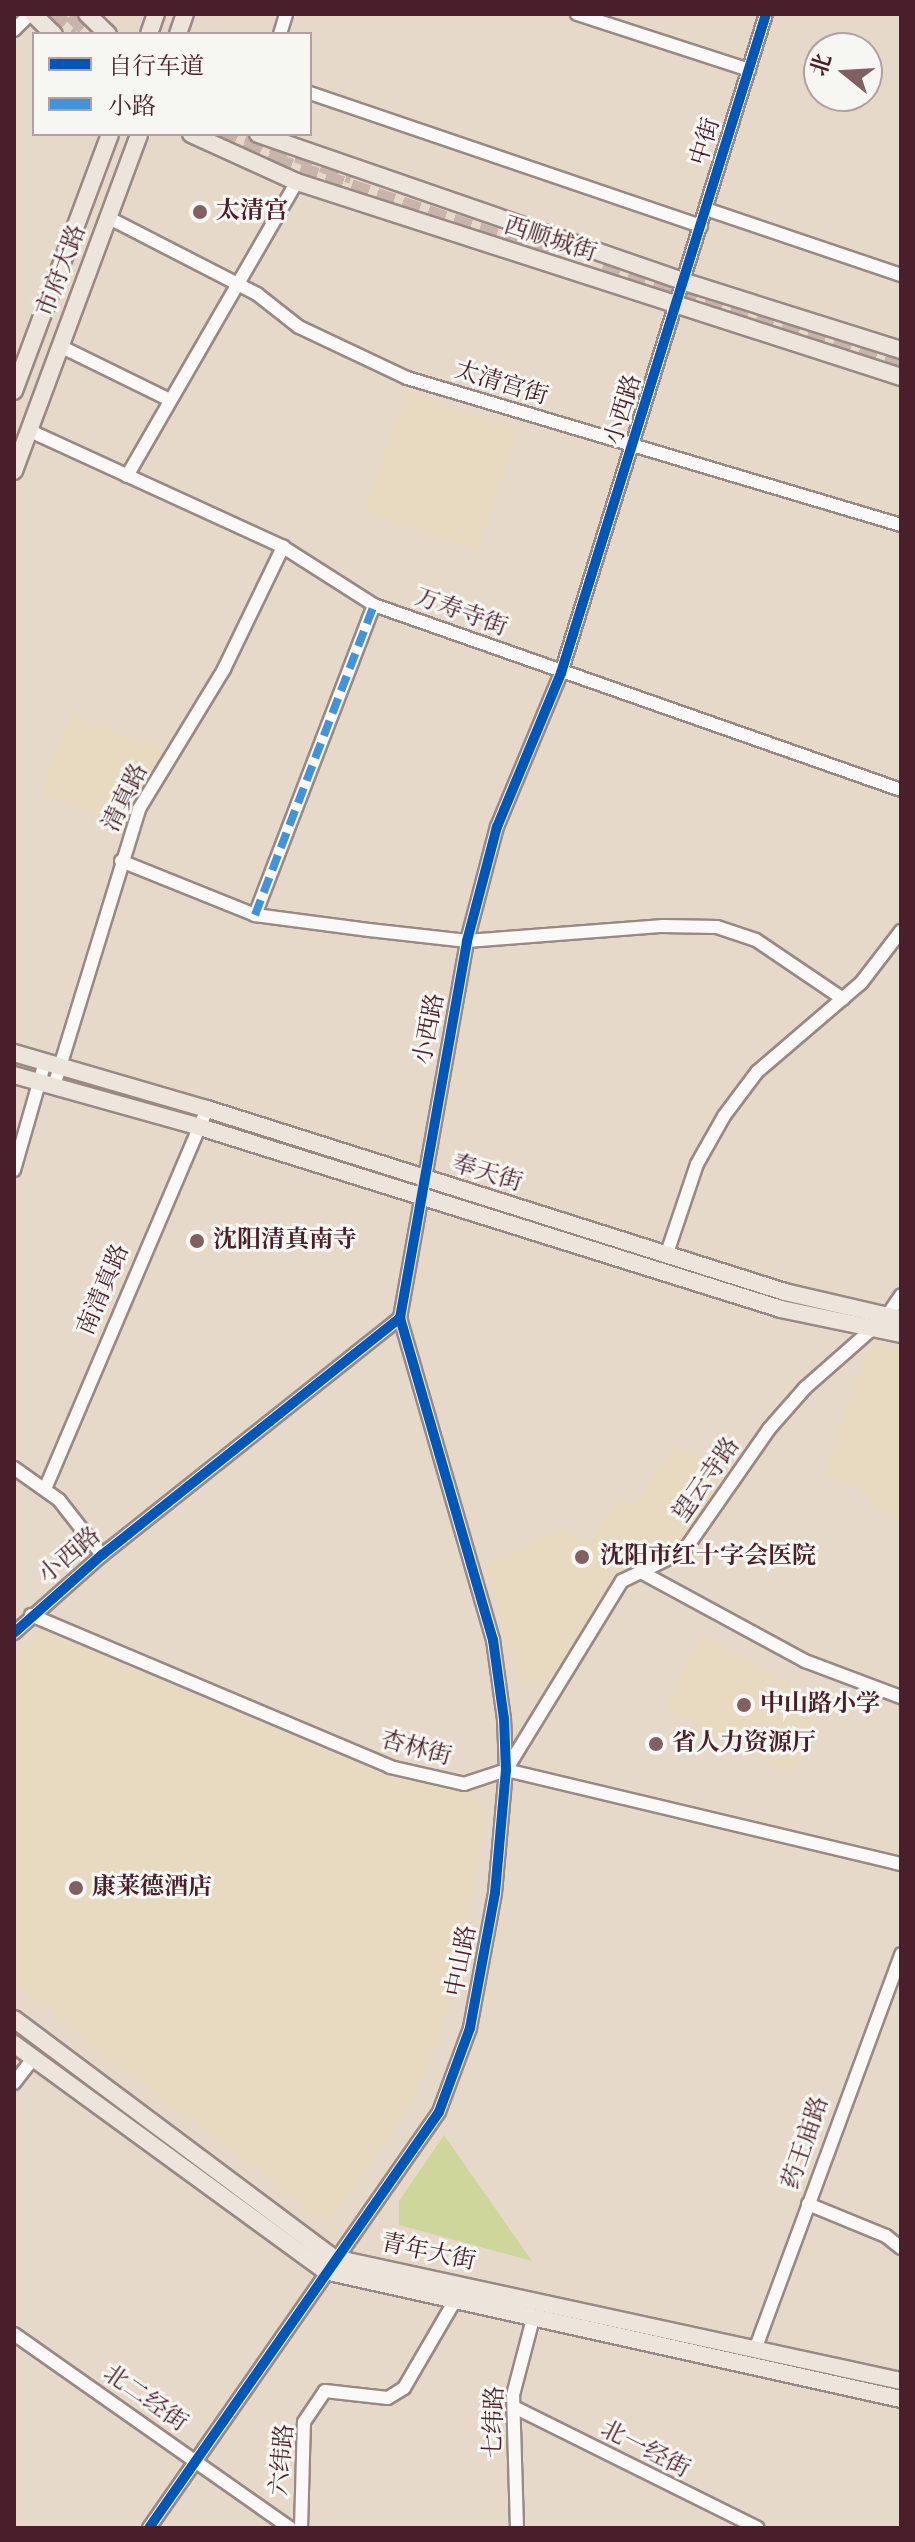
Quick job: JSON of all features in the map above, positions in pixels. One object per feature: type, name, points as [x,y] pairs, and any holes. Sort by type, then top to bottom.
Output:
[{"type":"main road","points":[[32,14],[52,32]]},
{"type":"main road","points":[[87,14],[106,32]]},
{"type":"main road","name":"市府大路","points":[[14,391],[109,136]]},
{"type":"main road","name":"市府大路","points":[[14,471],[21,427],[138,136]]},
{"type":"main road","name":"西顺城街","points":[[195,136],[297,182],[901,377]]},
{"type":"main road","name":"西顺城街","points":[[264,136],[685,282],[901,350]]},
{"type":"main road","name":"奉天街","points":[[14,1053],[207,1109],[666,1256],[826,1304],[894,1317]]},
{"type":"main road","name":"奉天街","points":[[14,1075],[200,1127],[781,1309],[901,1334]]},
{"type":"main road","name":"青年大街","points":[[14,2019],[330,2264],[756,2347],[901,2381]]},
{"type":"main road","name":"青年大街","points":[[14,2044],[330,2264],[454,2302],[901,2399]]},
{"type":"street","points":[[14,30],[32,14]]},
{"type":"street","points":[[577,14],[749,70]]},
{"type":"street","name":"中街","points":[[685,282],[766,14]]},
{"type":"street","points":[[312,94],[701,226]]},
{"type":"street","points":[[127,476],[168,399],[297,182]]},
{"type":"street","points":[[706,209],[901,275]]},
{"type":"street","name":"太清宫街","points":[[115,221],[257,294],[299,327],[407,378],[901,525]]},
{"type":"street","name":"小西路","points":[[14,1633],[102,1555],[400,1318],[422,1179],[467,941],[497,827],[561,673],[685,282]]},
{"type":"street","points":[[66,349],[168,399]]},
{"type":"street","name":"万寿寺街","points":[[21,427],[283,547],[374,605],[901,790]]},
{"type":"street","name":"清真路","points":[[14,1170],[139,809],[224,669],[283,547]]},
{"type":"street","points":[[255,915],[374,605]]},
{"type":"street","points":[[121,861],[255,915],[467,941],[663,926],[717,927],[769,947],[843,999]]},
{"type":"street","points":[[666,1256],[697,1164],[724,1116],[757,1072],[843,999],[897,943],[901,931]]},
{"type":"street","name":"南清真路","points":[[45,1489],[207,1109]]},
{"type":"street","name":"望云寺路","points":[[506,1770],[622,1581],[684,1551],[769,1429],[805,1388],[872,1330],[894,1317],[901,1295]]},
{"type":"street","name":"中山路","points":[[149,2528],[330,2264],[439,2112],[470,2028],[495,1893],[506,1770],[493,1640],[400,1318]]},
{"type":"street","points":[[14,1468],[45,1489],[102,1555]]},
{"type":"street","points":[[641,1572],[805,1661],[901,1697]]},
{"type":"street","name":"杏林街","points":[[31,1615],[390,1767],[464,1784],[506,1770]]},
{"type":"street","points":[[506,1770],[901,1864]]},
{"type":"street","name":"药王庙路","points":[[756,2347],[901,1954]]},
{"type":"street","points":[[14,2083],[34,2057]]},
{"type":"street","points":[[808,2204],[886,2236],[901,2248]]},
{"type":"street","name":"六纬路","points":[[301,2528],[304,2422],[325,2391],[388,2398],[404,2388],[454,2302]]},
{"type":"street","name":"七纬路","points":[[517,2528],[514,2407],[533,2319]]},
{"type":"street","name":"北二经街","points":[[14,2334],[290,2528]]},
{"type":"street","name":"北一经街","points":[[514,2407],[758,2528]]},
{"type":"shaded area","points":[[405,391],[519,430],[478,550],[364,511]]},
{"type":"shaded area","points":[[70,714],[166,751],[127,822],[39,793]]},
{"type":"shaded area","points":[[882,1344],[901,1349],[901,1520],[876,1509],[856,1487],[825,1475],[866,1349]]},
{"type":"shaded area","name":"沈阳市红十字会医院","points":[[674,1445],[729,1476],[681,1548],[625,1573],[553,1679],[520,1682],[485,1566],[564,1529],[589,1540],[618,1498],[632,1506]]},
{"type":"shaded area","points":[[40,1629],[344,1759],[386,1753],[475,1794],[487,1819],[453,1996],[434,2053],[410,2104],[327,2225],[14,1985],[14,1657]]},
{"type":"shaded area","name":"中山路小学","points":[[701,1633],[822,1702],[794,1776],[665,1708]]},
{"type":"green space","points":[[444,2135],[532,2261],[399,2225],[399,2201]]},
{"type":"tunnel","points":[[50,14],[72,32]]},
{"type":"tunnel","points":[[72,14],[91,32]]},
{"type":"tunnel","points":[[223,136],[274,162],[558,258]]},
{"type":"tunnel","points":[[252,136],[352,175]]},
{"type":"tunnel","points":[[601,272],[901,366]]},
{"type":"marked path","points":[[255,915],[374,605]]},
{"type":"cycle path","points":[[14,1633],[102,1555],[400,1318],[467,941],[497,827],[561,673],[766,14]]},
{"type":"cycle path","points":[[149,2528],[439,2112],[470,2028],[495,1893],[506,1770],[504,1719],[493,1640],[400,1318]]},
{"type":"place","name":"太清宫","points":[[200,212]]},
{"type":"place","name":"沈阳清真南寺","points":[[197,1241]]},
{"type":"place","name":"沈阳市红十字会医院","points":[[582,1557]]},
{"type":"place","name":"中山路小学","points":[[744,1705]]},
{"type":"place","name":"省人力资源厅","points":[[656,1744]]},
{"type":"place","name":"康莱德酒店","points":[[76,1888]]}]
